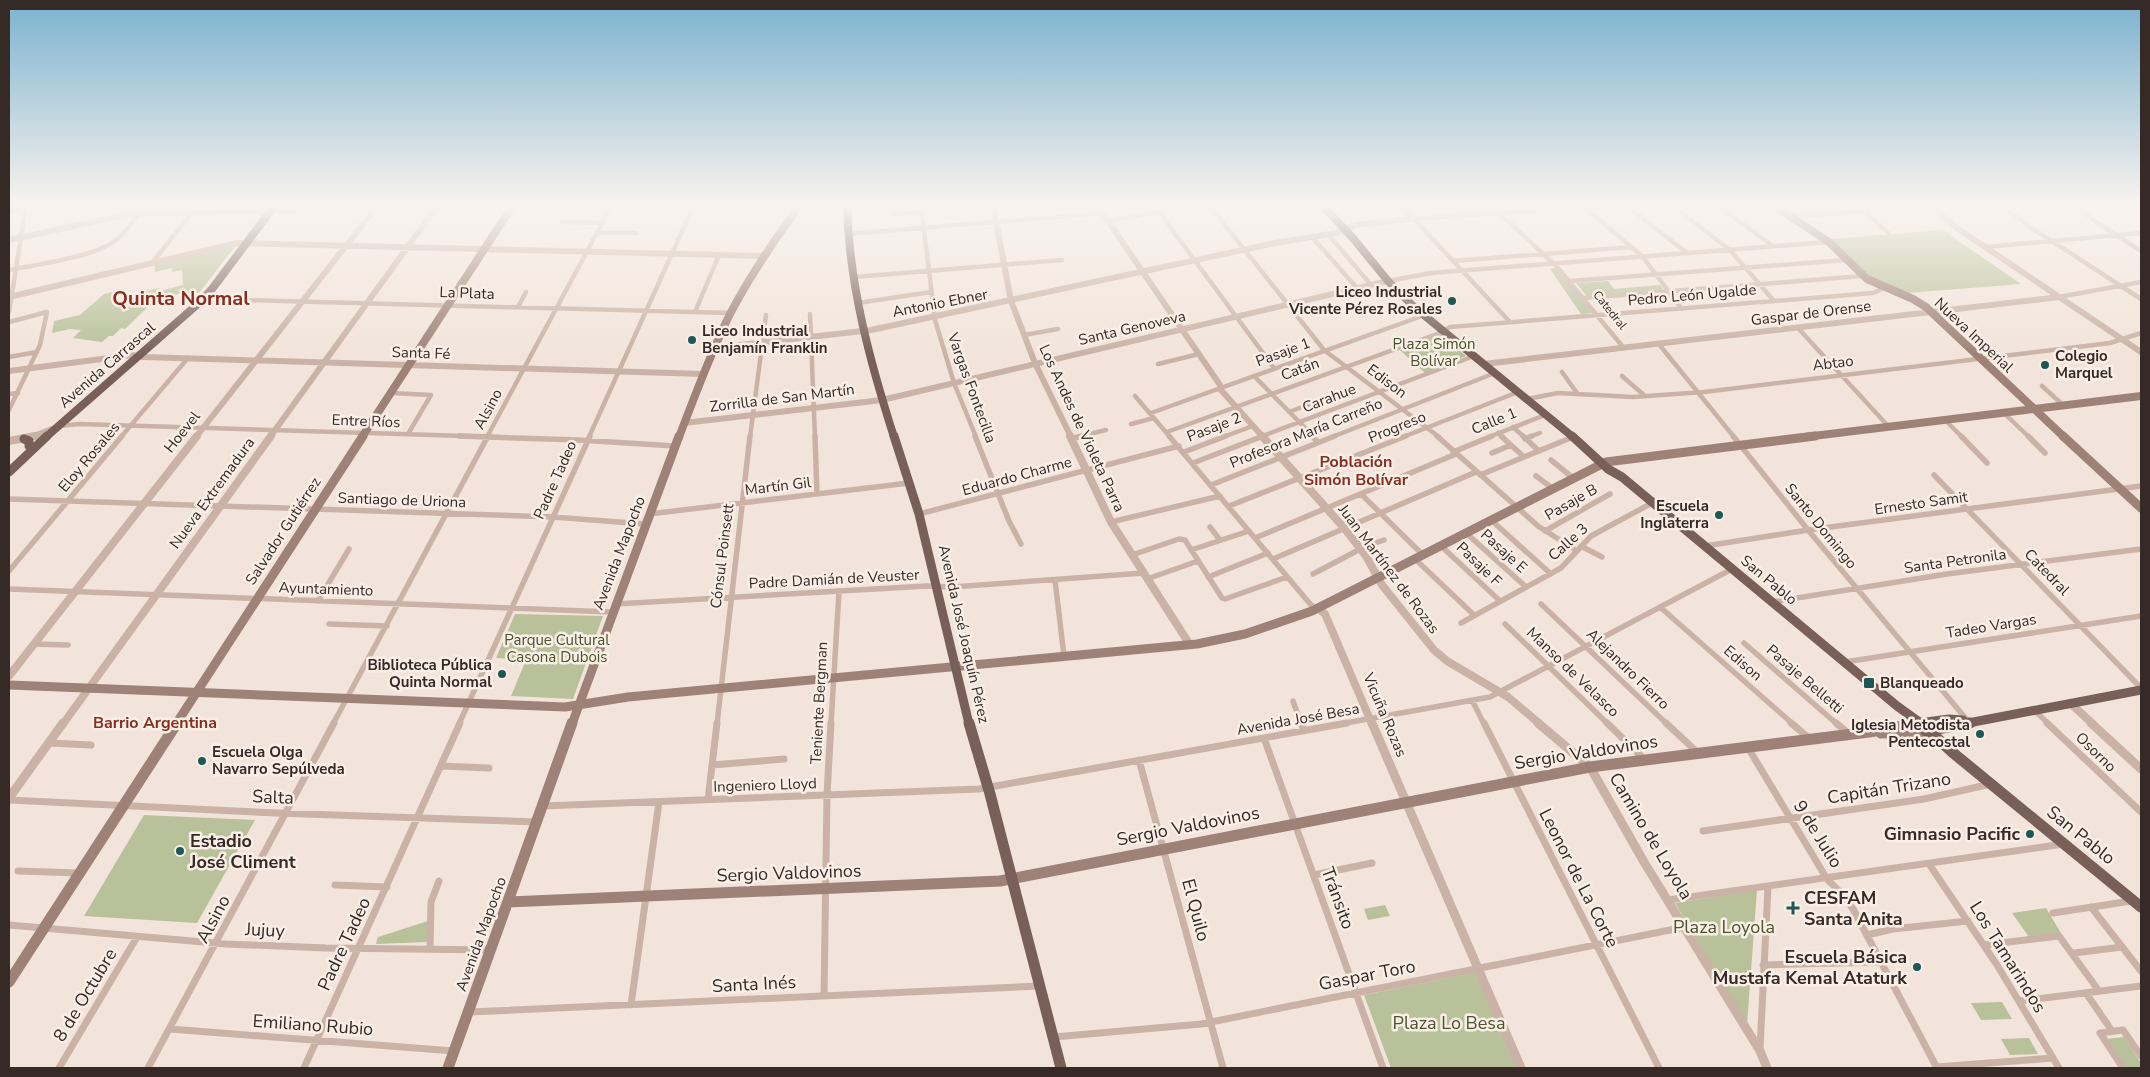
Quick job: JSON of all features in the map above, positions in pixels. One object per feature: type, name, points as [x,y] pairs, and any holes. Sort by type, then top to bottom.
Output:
[{"type":"main road","name":"Avenida Carrascal","points":[[9,472],[201,294],[232,255]]},
{"type":"main road","name":"Avenida Carrascal","points":[[9,466],[26,442],[42,434],[203,298],[234,255]]},
{"type":"main road","name":"Salvador Gutiérrez","points":[[9,982],[480,255]]},
{"type":"main road","name":"Avenida José Joaquín Pérez","points":[[851,255],[863,331],[882,400],[919,514],[974,748],[988,787],[1061,1068]]},
{"type":"main road","name":"San Pablo","points":[[1366,255],[1388,281],[1425,316],[2137,904]]},
{"type":"main road","name":"Nueva Imperial","points":[[1841,255],[1862,276],[1884,288],[1916,301],[1931,311],[2033,409],[2141,508]]},
{"type":"main road","name":"Avenida Mapocho","points":[[448,1068],[613,608],[703,374],[731,313],[765,256]]},
{"type":"main road","points":[[9,685],[559,707],[628,697],[1190,645],[1254,631],[1318,608],[1604,462],[2141,396]]},
{"type":"main road","points":[[1922,727],[1968,722],[2141,689]]},
{"type":"main road","name":"Sergio Valdovinos","points":[[508,902],[985,882],[1012,879],[1590,767],[1849,734],[1869,732],[1901,734],[1922,727]]},
{"type":"street","points":[[9,312],[10,296],[18,255]]},
{"type":"street","points":[[9,270],[67,255]]},
{"type":"street","points":[[152,263],[158,255]]},
{"type":"street","points":[[10,296],[186,255]]},
{"type":"street","name":"Hoevel","points":[[9,676],[338,255]]},
{"type":"street","name":"Nueva Extremadura","points":[[9,799],[402,255]]},
{"type":"street","name":"Alsino","points":[[148,1068],[287,813],[585,255]]},
{"type":"street","name":"Padre Tadeo","points":[[304,1068],[671,255]]},
{"type":"street","points":[[695,312],[719,255]]},
{"type":"street","points":[[731,255],[765,256]]},
{"type":"street","name":"Vargas Fontecilla","points":[[927,255],[934,317],[954,383],[1021,544]]},
{"type":"street","name":"Los Andes de Violeta Parra","points":[[1003,255],[1011,301],[1035,363],[1071,439],[1111,522],[1190,645]]},
{"type":"street","name":"Juan Martínez de Rozas","points":[[1132,255],[1220,388],[1345,529],[1361,549],[1377,577],[1412,625],[1438,654],[1499,692],[1590,767]]},
{"type":"street","points":[[1191,255],[1274,368]]},
{"type":"street","name":"Antonio Ebner","points":[[714,348],[863,331],[1221,255]]},
{"type":"street","name":"Edison","points":[[1249,255],[1324,350],[1428,428],[1545,531],[1579,549],[1602,557]]},
{"type":"street","points":[[1328,255],[1357,288]]},
{"type":"street","points":[[1346,255],[1371,285]]},
{"type":"street","points":[[1448,255],[1509,321]]},
{"type":"street","points":[[1453,261],[1528,255]]},
{"type":"street","name":"Catedral","points":[[1545,255],[1598,314],[1623,347]]},
{"type":"street","points":[[1388,281],[1417,275],[1653,255]]},
{"type":"street","points":[[1735,255],[1774,301]]},
{"type":"street","points":[[1996,255],[2141,352]]},
{"type":"street","points":[[2073,255],[2141,299]]},
{"type":"street","points":[[1642,256],[1682,309]]},
{"type":"street","points":[[854,277],[1062,260]]},
{"type":"street","points":[[1570,281],[1846,260]]},
{"type":"street","points":[[1584,298],[1862,276]]},
{"type":"street","name":"Santa Genoveva","points":[[882,400],[1388,281]]},
{"type":"street","name":"Gaspar de Orense","points":[[1484,364],[2059,297],[2141,282]]},
{"type":"street","name":"Pedro León Ugalde","points":[[1442,330],[1450,327],[1509,321],[1873,293],[1884,288]]},
{"type":"street","points":[[518,307],[526,292]]},
{"type":"street","points":[[858,303],[931,292]]},
{"type":"street","name":"La Plata","points":[[203,298],[731,313]]},
{"type":"street","points":[[9,322],[47,312],[44,332],[31,368],[9,410]]},
{"type":"street","points":[[810,314],[817,494]]},
{"type":"street","name":"Cónsul Poinsett","points":[[708,800],[742,503],[766,315]]},
{"type":"street","name":"Pasaje 1","points":[[1152,416],[1274,368],[1425,316]]},
{"type":"street","points":[[1797,327],[1889,427]]},
{"type":"street","points":[[1024,335],[1058,329]]},
{"type":"street","name":"Catán","points":[[1167,432],[1436,334],[1442,330]]},
{"type":"street","name":"Abtao","points":[[1527,399],[1553,393],[1645,396],[1698,392],[2110,343],[2141,332]]},
{"type":"street","name":"Santo Domingo","points":[[1658,343],[1808,530],[1968,722]]},
{"type":"street","points":[[9,357],[37,352]]},
{"type":"street","points":[[1158,364],[1199,354]]},
{"type":"street","name":"Santa Fé","points":[[9,371],[135,356],[703,374]]},
{"type":"street","name":"Carahue","points":[[1193,463],[1474,356]]},
{"type":"street","name":"Eloy Rosales","points":[[9,571],[188,358]]},
{"type":"street","points":[[1562,372],[1577,393]]},
{"type":"street","name":"Profesora María Carreño","points":[[1211,485],[1495,374]]},
{"type":"street","points":[[1254,376],[1318,442]]},
{"type":"street","points":[[1622,376],[1645,396]]},
{"type":"street","points":[[2042,386],[2062,405]]},
{"type":"street","points":[[1289,412],[1347,390]]},
{"type":"street","name":"Progreso","points":[[1229,506],[1518,392]]},
{"type":"street","points":[[9,394],[18,393]]},
{"type":"street","points":[[391,393],[431,395],[408,434]]},
{"type":"street","name":"Vicuña Rozas","points":[[1135,396],[1311,605],[1325,614],[1521,1068]]},
{"type":"street","name":"Zorrilla de San Martín","points":[[684,423],[882,400]]},
{"type":"street","points":[[2004,413],[2046,453]]},
{"type":"street","name":"Calle 1","points":[[1255,538],[1545,414]]},
{"type":"street","points":[[1131,424],[1152,416]]},
{"type":"street","points":[[1945,420],[1987,462]]},
{"type":"street","name":"Entre Ríos","points":[[56,428],[74,424],[588,440],[675,446]]},
{"type":"street","name":"Pasaje 2","points":[[1184,452],[1253,426]]},
{"type":"street","points":[[1512,427],[1539,450]]},
{"type":"street","points":[[42,434],[56,428]]},
{"type":"street","points":[[1071,439],[1106,430]]},
{"type":"street","points":[[1525,438],[1540,432]]},
{"type":"street","points":[[1498,433],[1524,457]]},
{"type":"street","points":[[1273,559],[1478,474],[1573,437]]},
{"type":"street","points":[[9,441],[26,442]]},
{"type":"street","points":[[1492,453],[1511,445]]},
{"type":"street","name":"Eduardo Charme","points":[[919,514],[1179,446]]},
{"type":"street","points":[[1551,460],[1573,478]]},
{"type":"street","points":[[1536,476],[1552,488]]},
{"type":"street","name":"Catedral","points":[[1934,476],[2141,689]]},
{"type":"street","name":"Martín Gil","points":[[649,514],[909,483]]},
{"type":"street","name":"Ernesto Samit","points":[[1705,546],[1808,530],[2141,486]]},
{"type":"street","points":[[1361,494],[1474,615]]},
{"type":"street","name":"Pasaje B","points":[[1545,531],[1610,494]]},
{"type":"street","points":[[1111,522],[1220,496]]},
{"type":"street","name":"Santiago de Uriona","points":[[9,499],[553,517],[645,524]]},
{"type":"street","name":"Calle 3","points":[[1461,623],[1565,566],[1594,535],[1652,502]]},
{"type":"street","points":[[1490,520],[1551,574]]},
{"type":"street","points":[[1210,527],[1220,540]]},
{"type":"street","points":[[1191,550],[1249,531]]},
{"type":"street","name":"Pasaje E","points":[[1465,532],[1526,587]]},
{"type":"street","points":[[1132,555],[1179,539],[1185,540],[1208,577],[1225,599],[1287,577]]},
{"type":"street","points":[[1313,574],[1361,549],[1384,540]]},
{"type":"street","name":"Pasaje F","points":[[1440,545],[1500,602]]},
{"type":"street","points":[[318,602],[350,549]]},
{"type":"street","name":"Santa Petronila","points":[[1772,602],[2020,564],[2141,549]]},
{"type":"street","points":[[1208,577],[1268,553]]},
{"type":"street","name":"Padre Damián de Veuster","points":[[613,608],[731,597],[1146,576],[1198,562]]},
{"type":"street","name":"Avenida José Besa","points":[[988,787],[1493,696],[1732,569]]},
{"type":"street","points":[[1055,580],[1064,656]]},
{"type":"street","name":"Ayuntamiento","points":[[9,589],[318,602],[512,608],[613,608]]},
{"type":"street","name":"Teniente Bergman","points":[[824,996],[828,795],[838,591]]},
{"type":"street","name":"Alejandro Fierro","points":[[1542,604],[1697,752]]},
{"type":"street","name":"Edison","points":[[1660,607],[1810,739]]},
{"type":"street","name":"Tadeo Vargas","points":[[1845,662],[2141,616]]},
{"type":"street","points":[[329,624],[387,626]]},
{"type":"street","name":"Manso de Velasco","points":[[1505,624],[1644,759]]},
{"type":"street","name":"Pasaje Belletti","points":[[1744,643],[1849,734]]},
{"type":"street","points":[[34,644],[68,645]]},
{"type":"street","name":"Leonor de La Corte","points":[[1472,700],[1658,1068]]},
{"type":"street","points":[[1292,701],[1304,731]]},
{"type":"street","points":[[2070,703],[2140,767]]},
{"type":"street","name":"Osorno","points":[[2034,709],[2141,812]]},
{"type":"street","name":"Tránsito","points":[[1264,738],[1383,1068]]},
{"type":"street","points":[[49,743],[91,745]]},
{"type":"street","name":"9 de Julio","points":[[1747,746],[1827,879],[1849,903],[1937,1068]]},
{"type":"street","points":[[712,765],[784,759]]},
{"type":"street","name":"El Quilo","points":[[1139,760],[1223,1068]]},
{"type":"street","points":[[441,766],[489,768]]},
{"type":"street","name":"Camino de Loyola","points":[[1590,767],[1684,928],[1760,1051],[1767,1068]]},
{"type":"street","name":"Capitán Trizano","points":[[1703,831],[1933,798],[1991,784]]},
{"type":"street","name":"Ingeniero Lloyd","points":[[543,806],[988,787]]},
{"type":"street","name":"Salta","points":[[9,799],[123,806],[537,822]]},
{"type":"street","points":[[631,1005],[659,802]]},
{"type":"street","points":[[1668,900],[2064,844]]},
{"type":"street","points":[[1314,875],[1372,863]]},
{"type":"street","name":"Los Tamarindos","points":[[1929,864],[1984,945],[2059,1068]]},
{"type":"street","points":[[18,871],[79,873]]},
{"type":"street","points":[[430,949],[431,902],[439,880]]},
{"type":"street","name":"Padre Tadeo","points":[[335,885],[387,887]]},
{"type":"street","name":"Camino de Loyola","points":[[1760,1051],[1768,887]]},
{"type":"street","points":[[2053,913],[2091,907],[2137,904]]},
{"type":"street","points":[[2091,907],[2141,971]]},
{"type":"street","points":[[1867,935],[1893,929],[1968,920]]},
{"type":"street","name":"Jujuy","points":[[9,925],[137,938],[217,943],[491,950]]},
{"type":"street","name":"Gaspar Toro","points":[[1054,1037],[1188,1026],[1684,928]]},
{"type":"street","points":[[1984,945],[2059,936],[2074,953],[2099,991]]},
{"type":"street","name":"8 de Octubre","points":[[59,1068],[137,938]]},
{"type":"street","points":[[2074,953],[2122,947]]},
{"type":"street","points":[[1764,965],[1881,962]]},
{"type":"street","name":"Santa Inés","points":[[469,1012],[1040,986]]},
{"type":"street","points":[[2019,1001],[2141,986]]},
{"type":"street","points":[[2086,993],[2112,1031]]},
{"type":"street","name":"Emiliano Rubio","points":[[170,1029],[454,1051]]},
{"type":"street","points":[[2123,1068],[2100,1033],[2123,1030],[2141,1056]]},
{"type":"street","points":[[1937,1068],[2053,1058]]},
{"type":"green space","points":[[194,255],[228,255],[199,293],[185,293],[157,300],[125,329],[121,328],[113,336],[109,336],[102,342],[73,338],[81,330],[70,329],[52,333],[54,321],[80,315],[104,294],[117,291],[117,301],[125,304],[146,298],[146,291],[159,288],[160,291],[183,285],[182,270],[172,272],[172,268],[155,272],[155,265]]},
{"type":"green space","points":[[1848,255],[1979,255],[2021,284],[1907,293],[1871,278]]},
{"type":"green space","points":[[1556,268],[1594,313],[1581,314],[1550,269]]},
{"type":"green space","points":[[1608,281],[1614,289],[1660,285],[1664,290],[1587,296],[1576,283]]},
{"type":"green space","name":"Plaza Simón Bolívar","points":[[1440,334],[1466,356],[1425,373],[1400,350]]},
{"type":"green space","name":"Parque Cultural Casona Dubois","points":[[515,614],[603,616],[573,699],[511,696],[526,660],[496,658]]},
{"type":"green space","name":"Estadio José Climent","points":[[144,815],[255,820],[197,923],[84,916]]},
{"type":"green space","name":"Plaza Loyola","points":[[1757,890],[1747,1025],[1675,903]]},
{"type":"green space","points":[[1385,905],[1390,916],[1368,920],[1364,909]]},
{"type":"green space","points":[[2046,908],[2061,933],[2029,937],[2012,913]]},
{"type":"green space","points":[[428,921],[427,942],[376,944],[378,937]]},
{"type":"green space","name":"Plaza Lo Besa","points":[[1477,972],[1519,1068],[1391,1068],[1364,995]]},
{"type":"green space","points":[[2002,1002],[2012,1019],[1981,1020],[1971,1003]]},
{"type":"green space","points":[[2124,1037],[2141,1063],[2141,1068],[2126,1068],[2106,1039]]},
{"type":"green space","points":[[2029,1038],[2038,1054],[2010,1055],[2001,1039]]},
{"type":"place","name":"Liceo Industrial Vicente Pérez Rosales","points":[[1452,301]]},
{"type":"place","name":"Liceo Industrial Benjamín Franklin","points":[[692,340]]},
{"type":"place","name":"Colegio Marquel","points":[[2045,365]]},
{"type":"place","name":"Escuela Inglaterra","points":[[1719,515]]},
{"type":"place","name":"Biblioteca Pública Quinta Normal","points":[[502,674]]},
{"type":"place","name":"Blanqueado","points":[[1869,683]]},
{"type":"place","name":"Iglesia Metodista Pentecostal","points":[[1980,734]]},
{"type":"place","name":"Escuela Olga Navarro Sepúlveda","points":[[202,761]]},
{"type":"place","name":"Gimnasio Pacific","points":[[2030,834]]},
{"type":"place","name":"Estadio José Climent","points":[[180,851]]},
{"type":"place","name":"CESFAM Santa Anita","points":[[1793,908]]},
{"type":"place","name":"Escuela Básica Mustafa Kemal Ataturk","points":[[1917,967]]},
{"type":"district","name":"Quinta Normal","points":[[181,298]]},
{"type":"district","name":"Población Simón Bolívar","points":[[1356,470]]},
{"type":"district","name":"Barrio Argentina","points":[[155,722]]}]
